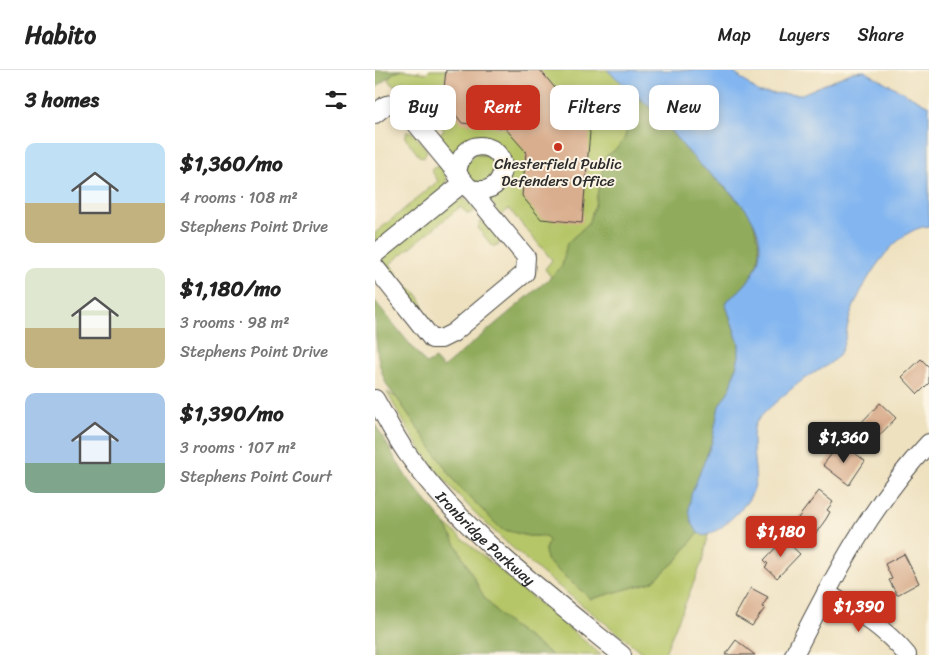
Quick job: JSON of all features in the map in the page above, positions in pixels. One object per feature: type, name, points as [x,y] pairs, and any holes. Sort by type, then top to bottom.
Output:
[{"type":"street","points":[[375,114],[386,105],[396,102],[404,108],[526,257],[525,273],[453,333],[441,339],[432,339],[375,267]]},
{"type":"street","points":[[375,254],[463,182]]},
{"type":"street","name":"Ironbridge Parkway","points":[[375,399],[406,452],[463,520],[486,543],[622,655]]},
{"type":"street","points":[[795,655],[851,548],[892,487],[929,443]]},
{"type":"street","points":[[826,593],[853,608],[877,625],[907,655]]},
{"type":"green space","points":[[375,70],[403,70],[393,73],[375,89]]},
{"type":"green space","points":[[403,70],[427,73],[430,70],[607,70],[626,85],[550,85],[550,130],[627,130],[621,144],[605,157],[595,205],[588,224],[567,243],[562,266],[551,277],[545,269],[552,260],[509,209],[500,216],[488,198],[491,197],[506,155],[455,153],[450,155],[436,137],[444,130],[456,130],[456,85],[407,85],[404,81],[393,85],[388,79],[393,73]]},
{"type":"green space","points":[[639,97],[649,107],[649,130],[670,130],[699,164],[747,211],[755,229],[759,253],[750,278],[728,300],[726,305],[739,344],[739,356],[731,387],[719,406],[712,442],[691,496],[691,521],[698,533],[677,560],[652,582],[591,599],[546,560],[545,549],[549,541],[545,536],[528,536],[501,529],[456,483],[384,379],[376,341],[375,301],[426,364],[435,359],[443,368],[562,266],[567,243],[588,224],[595,205],[605,157],[621,144],[627,130],[639,130]]},
{"type":"green space","points":[[407,131],[412,132],[427,150],[424,158],[419,156],[405,138]]},
{"type":"green space","points":[[480,155],[490,159],[494,169],[490,179],[480,183],[470,179],[466,169],[470,159]]},
{"type":"green space","points":[[435,167],[440,167],[447,177],[445,187],[375,245],[375,233],[438,181],[431,170]]},
{"type":"green space","points":[[455,199],[465,199],[473,207],[474,212],[468,214],[460,207],[390,264],[397,273],[394,278],[382,266],[385,255]]},
{"type":"green space","points":[[480,222],[485,222],[500,239],[498,246],[492,246],[478,228]]},
{"type":"green space","points":[[405,286],[417,294],[423,307],[418,310],[402,288]]},
{"type":"green space","points":[[387,392],[397,398],[456,483],[501,529],[528,536],[545,536],[549,541],[545,549],[546,560],[591,599],[652,582],[677,560],[698,533],[708,535],[703,560],[664,655],[645,655],[510,546],[461,498],[438,472],[411,434]]},
{"type":"green space","points":[[375,424],[405,475],[445,524],[484,597],[503,619],[552,655],[375,655]]},
{"type":"green space","points":[[445,524],[601,655],[552,655],[503,619],[484,597]]},
{"type":"water","points":[[607,70],[731,70],[759,93],[802,94],[853,72],[864,71],[929,106],[929,226],[916,229],[903,237],[890,248],[879,262],[860,293],[849,320],[844,345],[837,357],[798,384],[772,405],[759,419],[753,432],[755,480],[751,496],[729,521],[705,536],[698,533],[691,521],[689,509],[691,495],[712,442],[719,406],[731,387],[739,356],[739,344],[726,305],[728,300],[748,281],[754,271],[759,260],[759,236],[742,204],[693,157],[670,130],[719,130],[719,85],[649,85],[649,107],[639,98],[639,85],[624,85]]},
{"type":"building","name":"Chesterfield Public Defenders Office","points":[[446,70],[540,70],[552,85],[550,85],[550,130],[588,130],[590,132],[582,223],[541,219],[522,196],[526,152],[507,130],[540,130],[540,85],[466,85],[466,123],[462,123],[456,115],[456,85],[444,85]]},
{"type":"building","points":[[921,359],[929,367],[929,383],[918,394],[902,377]]},
{"type":"building","points":[[880,403],[896,418],[875,440],[859,425]]},
{"type":"building","points":[[837,447],[842,451],[850,449],[865,461],[849,485],[823,465]]},
{"type":"building","points":[[819,491],[833,502],[827,510],[830,512],[816,533],[798,518]]},
{"type":"building","points":[[784,539],[800,554],[777,578],[765,567],[768,564],[764,560]]},
{"type":"building","points":[[904,554],[919,583],[897,595],[889,580],[892,579],[885,564]]},
{"type":"building","points":[[751,588],[768,597],[762,607],[765,608],[752,626],[735,616]]},
{"type":"building","points":[[736,640],[755,655],[725,655]]},
{"type":"place","name":"Chesterfield Public Defenders Office","points":[[558,147]]}]
